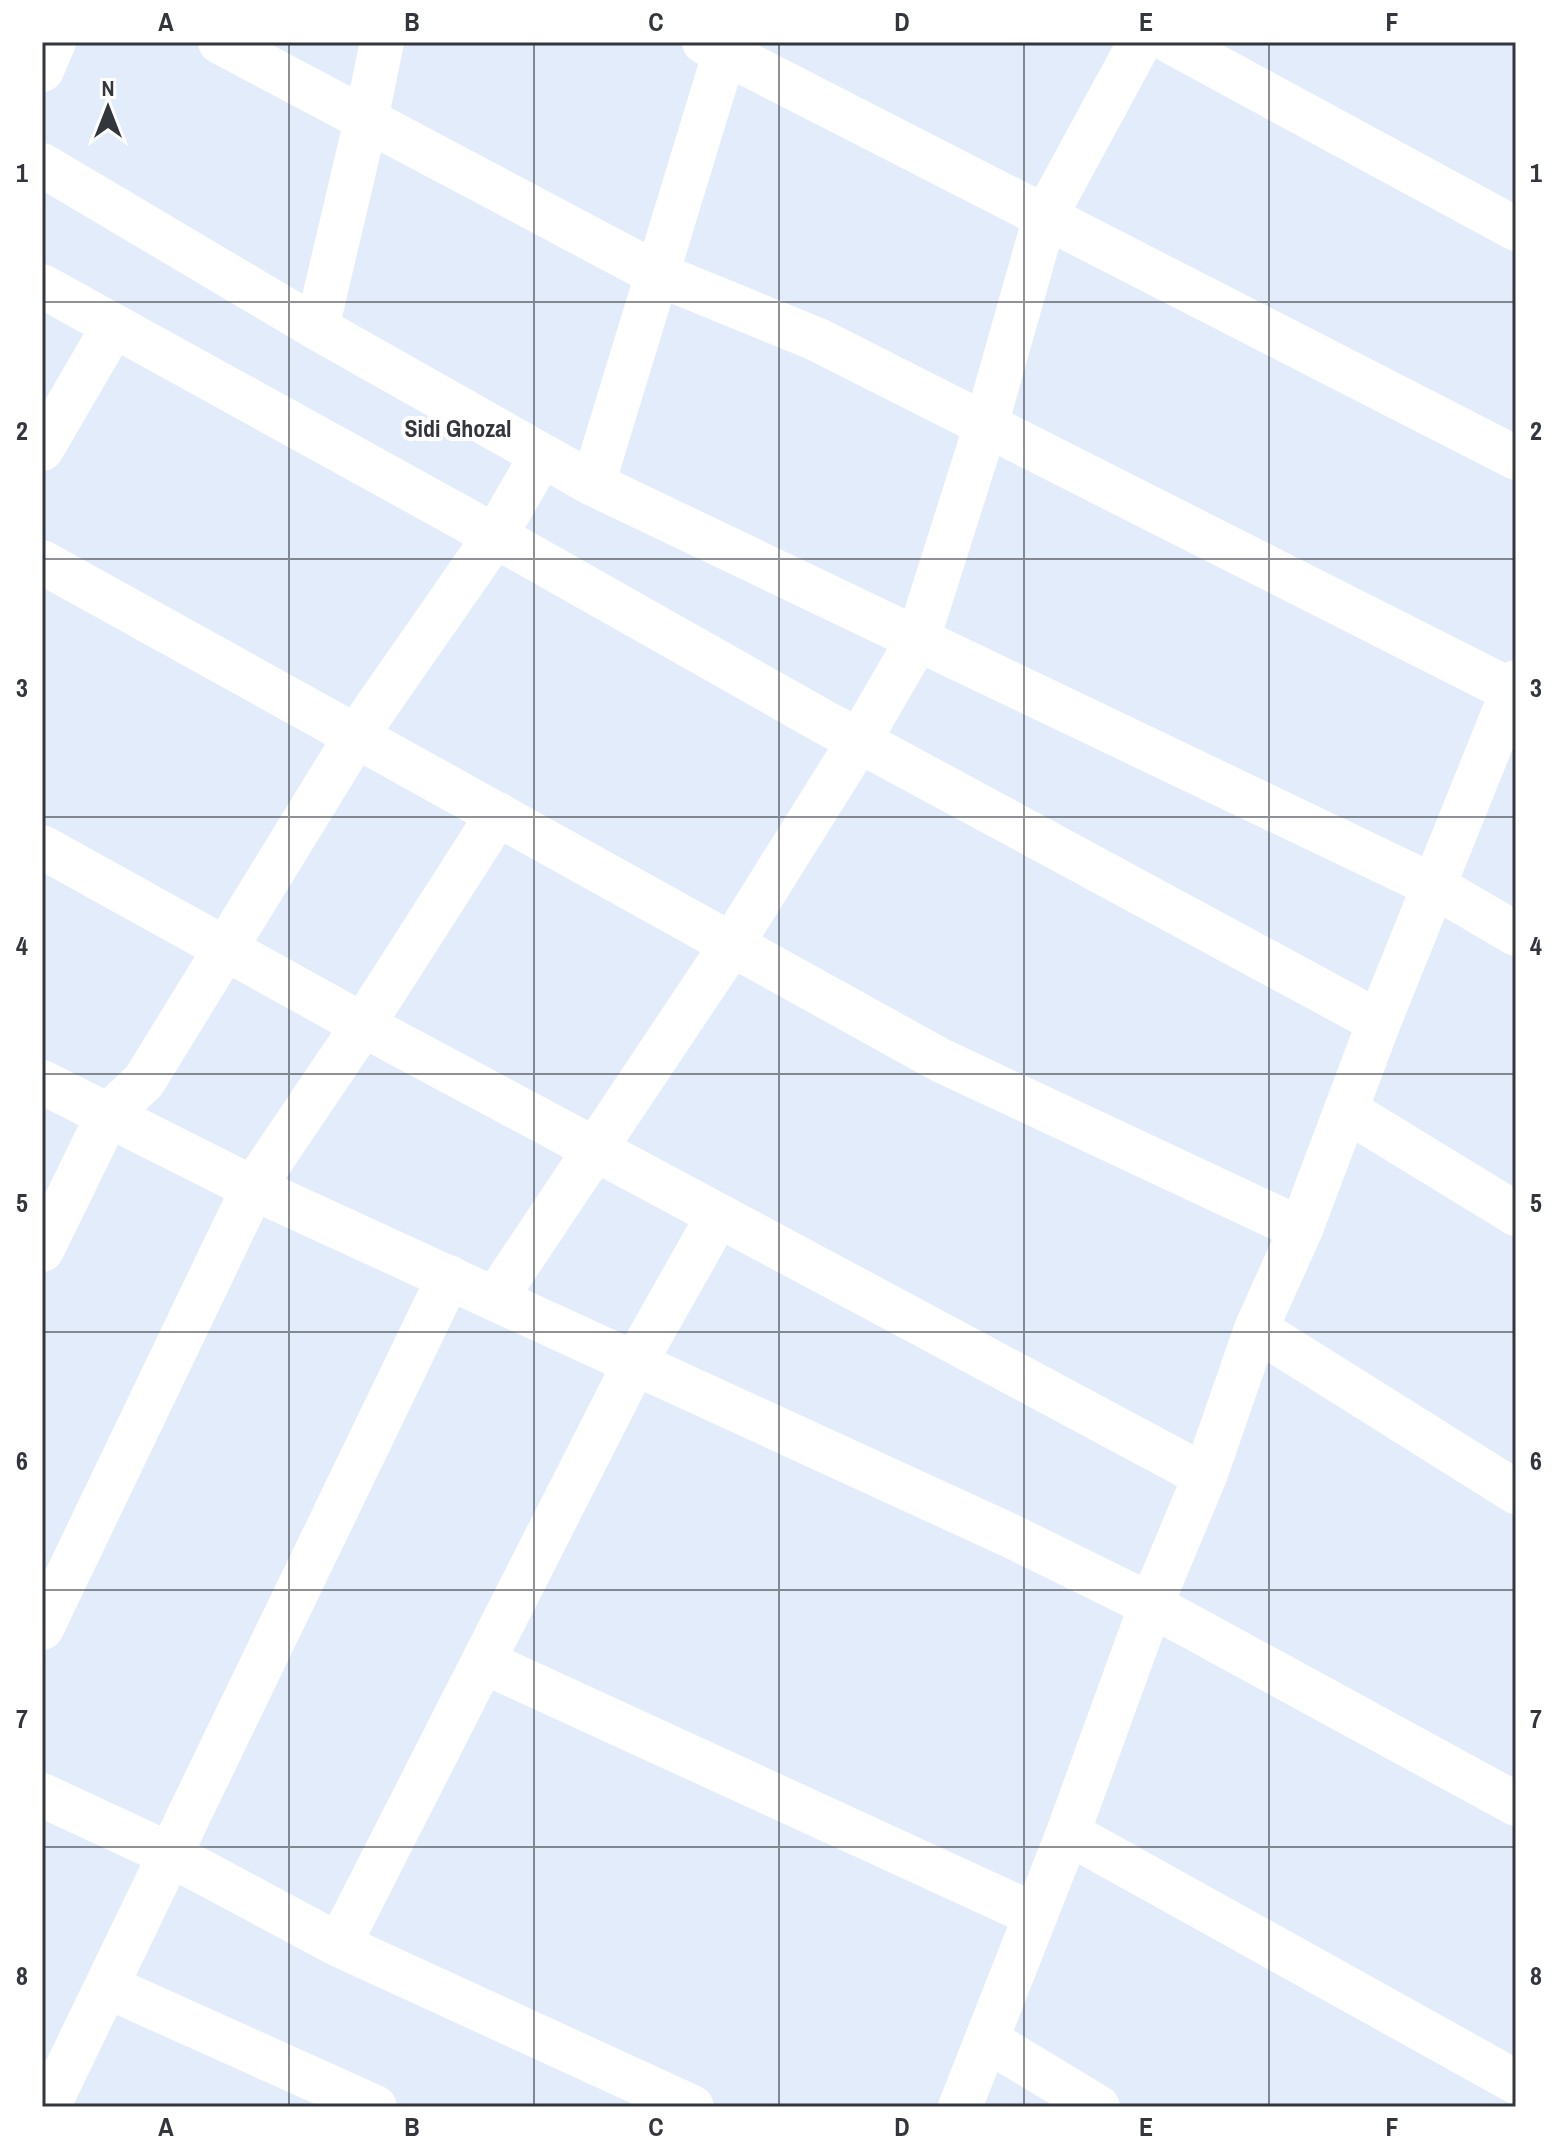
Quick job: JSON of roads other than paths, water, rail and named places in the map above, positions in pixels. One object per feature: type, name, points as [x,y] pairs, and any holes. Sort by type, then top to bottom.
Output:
[{"type":"street","points":[[42,70],[54,42]]},
{"type":"street","points":[[220,42],[657,274],[816,339],[1514,686],[1379,1022],[1301,1229],[1256,1329],[1205,1476],[1151,1605],[1068,1833],[960,2107]]},
{"type":"street","points":[[317,328],[382,42]]},
{"type":"street","points":[[495,1299],[732,944],[859,741],[918,639],[986,425],[1045,217],[1140,42]]},
{"type":"street","points":[[1171,42],[1516,229]]},
{"type":"street","points":[[593,484],[657,274],[719,46],[1516,458]]},
{"type":"street","points":[[42,165],[317,328],[593,484],[1434,886],[1516,934]]},
{"type":"street","points":[[42,286],[859,741],[1379,1022]]},
{"type":"street","points":[[42,449],[113,327]]},
{"type":"street","points":[[42,1250],[108,1115],[144,1081],[356,736],[495,536],[542,455]]},
{"type":"street","points":[[42,562],[940,1060],[1301,1229]]},
{"type":"street","points":[[42,1628],[253,1188],[363,1025],[498,814]]},
{"type":"street","points":[[42,847],[363,1025],[1205,1476]]},
{"type":"street","points":[[42,1082],[253,1188],[1013,1537],[1151,1605],[1516,1804]]},
{"type":"street","points":[[1346,1110],[1516,1214]]},
{"type":"street","points":[[339,1945],[635,1363],[718,1216]]},
{"type":"street","points":[[48,2107],[449,1277]]},
{"type":"street","points":[[1256,1329],[1516,1492]]},
{"type":"street","points":[[484,1662],[1035,1915]]},
{"type":"street","points":[[42,1795],[169,1854],[339,1945],[692,2107]]},
{"type":"street","points":[[1068,1833],[1516,2082]]},
{"type":"street","points":[[108,1984],[126,1995],[375,2107]]},
{"type":"street","points":[[987,2040],[1098,2107]]},
{"type":"district","name":"Sidi Ghozal","points":[[458,428]]}]
